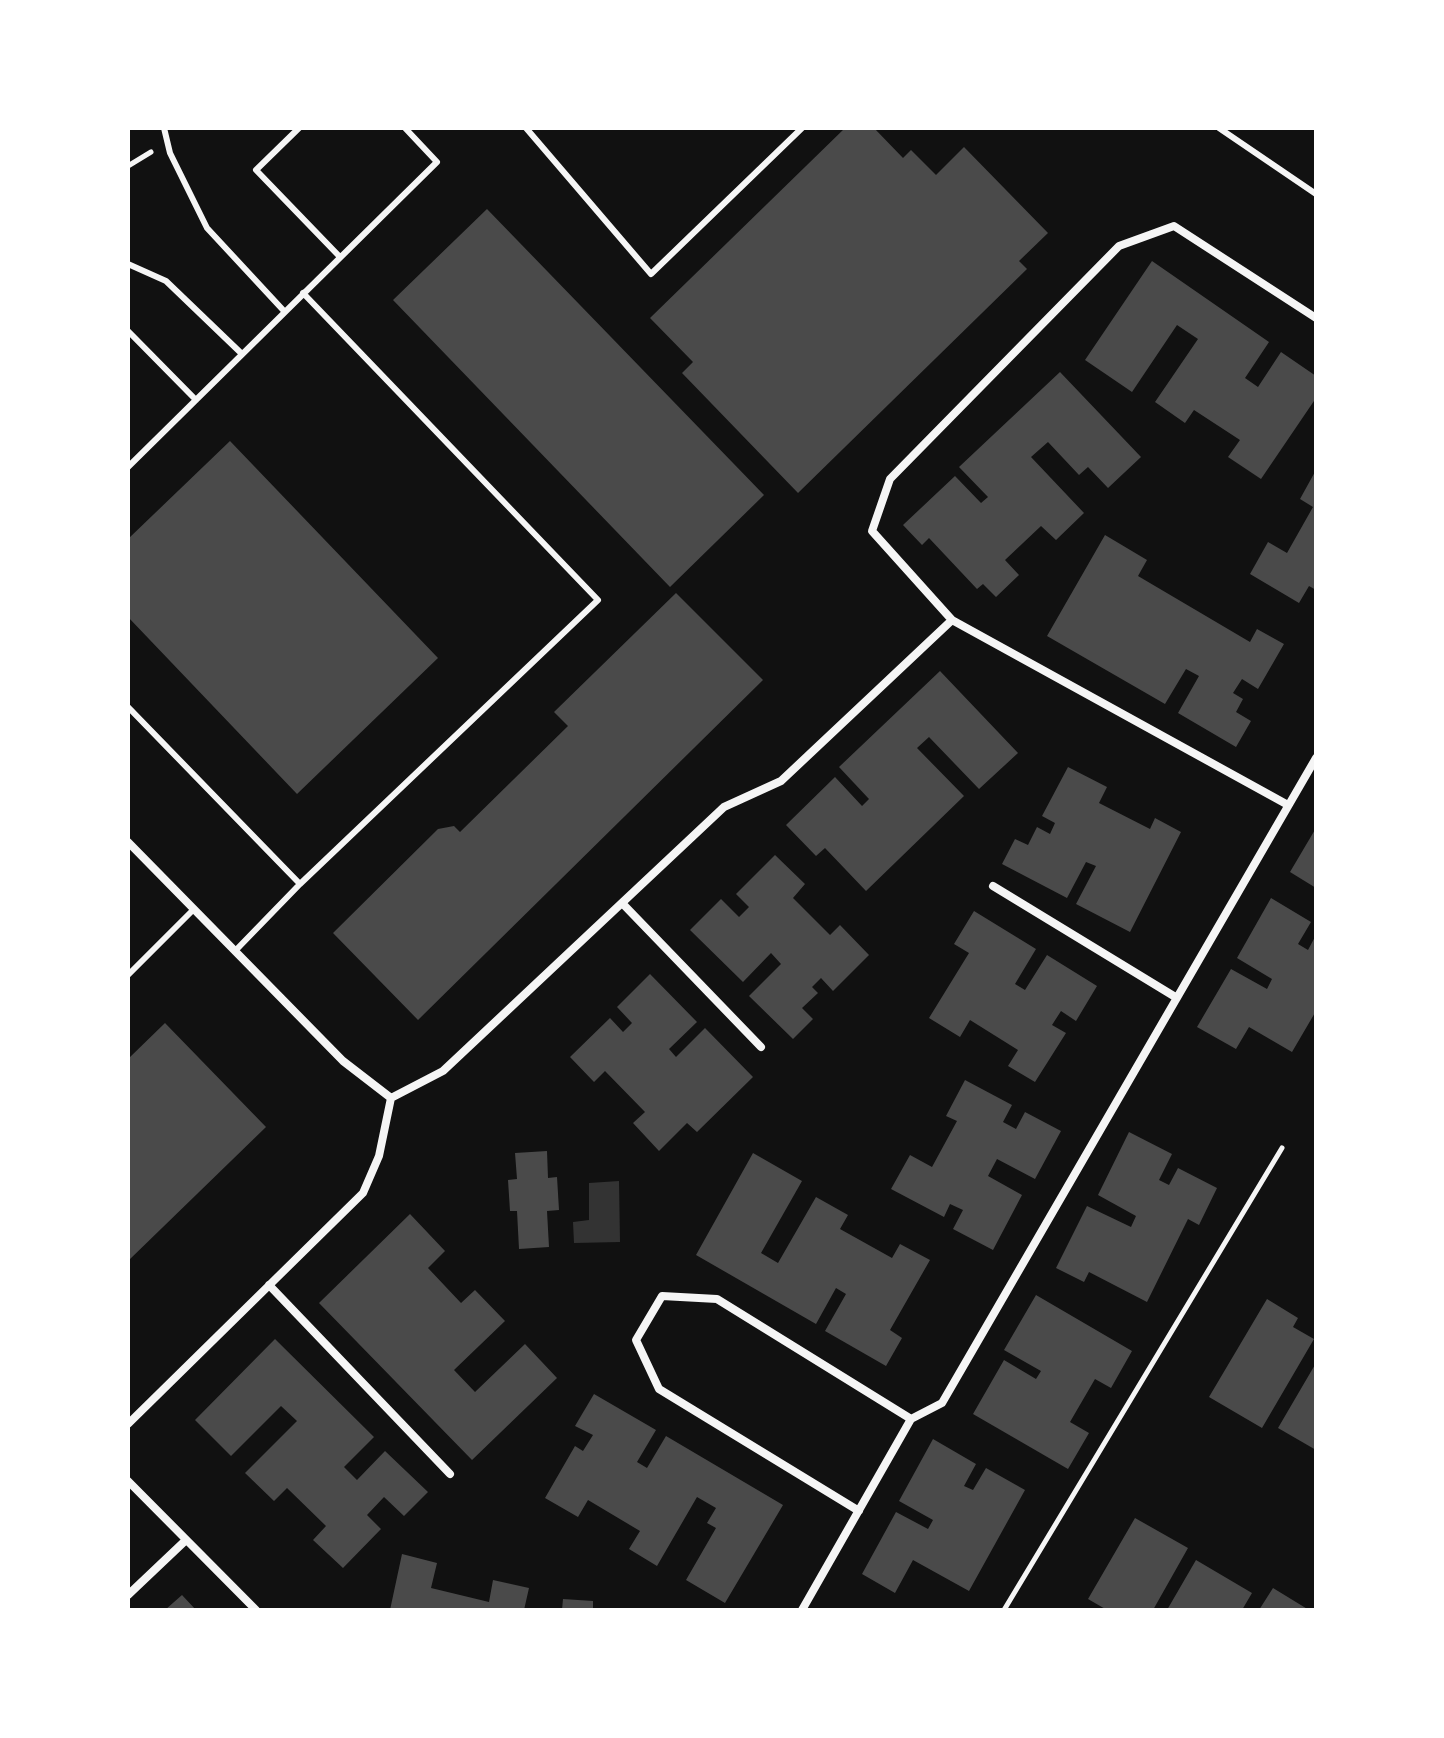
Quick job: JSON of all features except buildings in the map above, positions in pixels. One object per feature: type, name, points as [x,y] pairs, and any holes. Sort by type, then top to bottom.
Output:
[{"type":"street","points":[[1288,805],[952,620],[872,531],[890,479],[1119,246],[1174,226],[1316,318]]},
{"type":"street","points":[[391,1098],[443,1071],[724,807],[781,781],[952,620]]},
{"type":"street","points":[[802,1610],[911,1419],[942,1403],[1316,758]]},
{"type":"street","points":[[128,842],[343,1061],[391,1098]]},
{"type":"street","points":[[993,886],[1177,998]]},
{"type":"street","points":[[622,903],[761,1047]]},
{"type":"street","points":[[128,1424],[363,1193],[379,1156],[391,1098]]},
{"type":"street","points":[[269,1285],[450,1474]]},
{"type":"street","points":[[859,1511],[659,1389],[636,1340],[662,1296],[717,1299],[911,1419]]},
{"type":"street","points":[[128,1481],[256,1610]]},
{"type":"street","points":[[128,1595],[186,1540]]},
{"type":"lane","points":[[164,128],[170,153],[207,228],[284,311]]},
{"type":"lane","points":[[299,128],[256,170],[340,257]]},
{"type":"lane","points":[[128,467],[437,162],[405,128]]},
{"type":"lane","points":[[526,128],[651,274],[802,128]]},
{"type":"lane","points":[[1219,128],[1316,194]]},
{"type":"lane","points":[[128,264],[166,281],[242,354]]},
{"type":"lane","points":[[235,951],[300,884],[598,600],[303,293]]},
{"type":"lane","points":[[128,331],[196,400]]},
{"type":"lane","points":[[128,707],[300,884]]},
{"type":"lane","points":[[128,975],[194,909]]},
{"type":"path","points":[[1004,1610],[1282,1148]]},
{"type":"shaded area","points":[[619,1181],[620,1242],[574,1243],[573,1222],[589,1220],[589,1183]]}]
